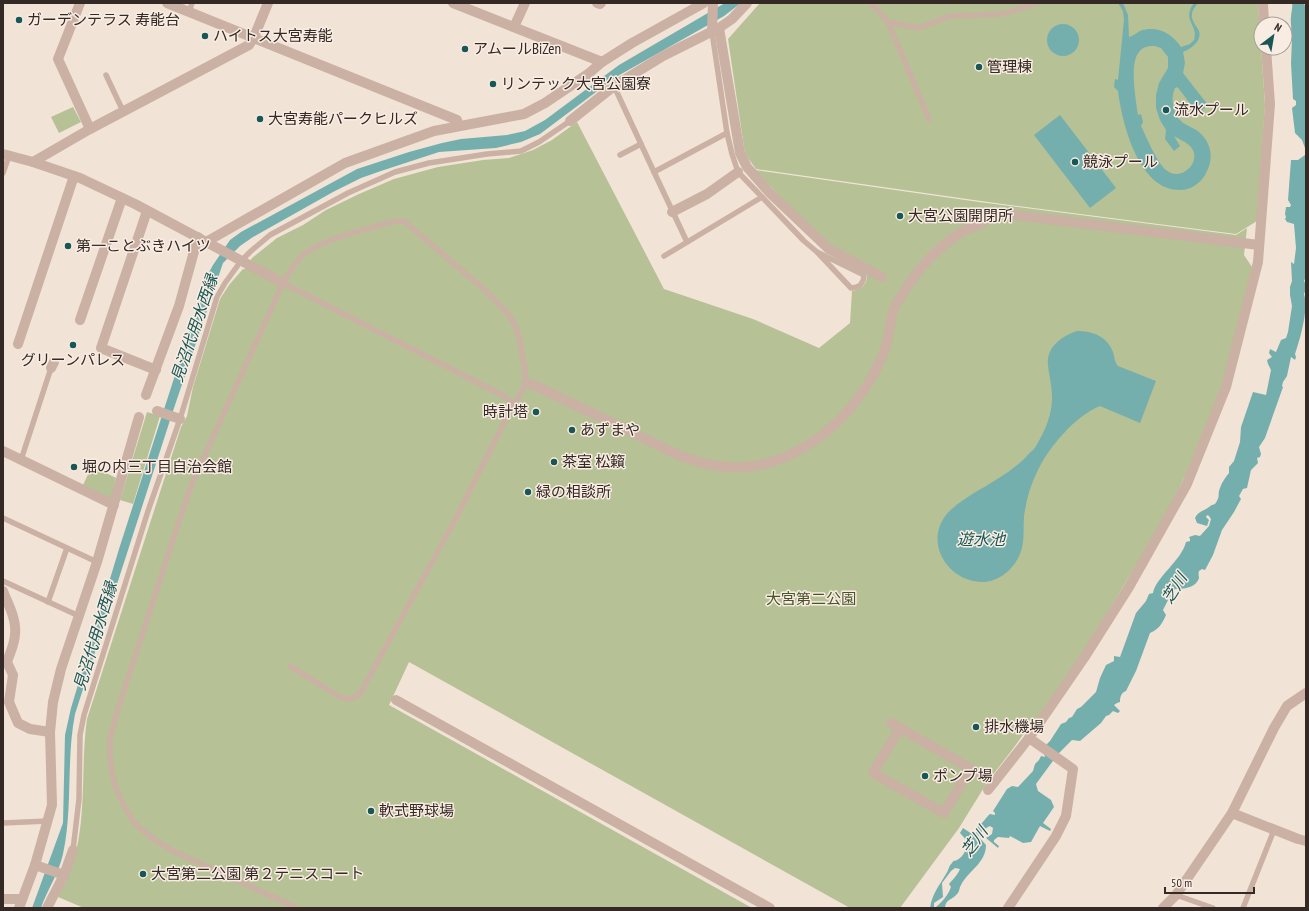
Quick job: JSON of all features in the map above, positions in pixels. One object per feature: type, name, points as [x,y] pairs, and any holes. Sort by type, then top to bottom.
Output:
[{"type":"street","points":[[80,3],[58,59],[90,129]]},
{"type":"street","points":[[167,3],[191,7],[254,37],[457,120],[459,126]]},
{"type":"street","points":[[33,162],[90,129],[249,45],[254,37],[268,3]]},
{"type":"street","points":[[453,3],[467,6],[514,28],[602,62]]},
{"type":"street","points":[[514,28],[524,3]]},
{"type":"street","points":[[597,3],[601,3]]},
{"type":"street","points":[[146,395],[179,306],[205,242],[345,164],[434,130],[524,114],[545,103],[632,42],[704,3]]},
{"type":"street","points":[[714,3],[715,30],[740,153],[747,167],[769,192],[829,249],[882,276]]},
{"type":"street","points":[[570,121],[614,86],[663,56],[715,30],[732,19],[747,3]]},
{"type":"street","points":[[1263,3],[1264,16]]},
{"type":"street","points":[[891,723],[970,769],[991,786],[1029,738],[1084,658],[1129,587],[1191,476],[1226,387],[1258,262],[1270,104],[1267,56]]},
{"type":"street","points":[[6,155],[33,162],[74,176],[122,198],[283,283]]},
{"type":"street","points":[[672,212],[707,194],[738,172]]},
{"type":"street","points":[[19,341],[74,176]]},
{"type":"street","points":[[80,320],[122,198]]},
{"type":"street","points":[[147,211],[101,348],[156,370]]},
{"type":"street","points":[[526,383],[534,385],[649,441],[690,459],[712,465],[734,467],[754,466],[791,455],[825,433],[842,417],[870,382],[885,347],[895,307],[915,274],[940,247],[964,230],[982,224],[998,213],[1259,245]]},
{"type":"street","points":[[157,411],[178,418]]},
{"type":"street","points":[[3,899],[21,903],[35,865],[48,821],[52,805],[50,732],[53,702],[61,669],[97,562],[139,417]]},
{"type":"street","points":[[3,451],[114,505]]},
{"type":"street","points":[[3,591],[14,620],[16,632],[7,662],[13,675],[9,702],[18,723],[30,728],[50,732]]},
{"type":"street","points":[[1163,908],[1176,895],[1232,813],[1277,722],[1287,706],[1306,693]]},
{"type":"street","points":[[396,700],[770,908]]},
{"type":"street","points":[[900,728],[873,773],[944,813],[970,769]]},
{"type":"street","points":[[1008,908],[1056,836],[1066,816],[1073,769],[1029,738]]},
{"type":"street","points":[[1232,813],[1298,839],[1306,840]]},
{"type":"street","points":[[47,908],[64,875],[73,850]]},
{"type":"street","points":[[35,865],[64,875]]},
{"type":"lane","points":[[871,3],[888,22],[929,119]]},
{"type":"lane","points":[[888,22],[919,28],[950,16],[1003,14],[1036,3]]},
{"type":"lane","points":[[715,30],[727,134],[738,172],[804,241],[817,252],[850,288],[858,287],[863,282],[864,275],[817,252]]},
{"type":"lane","points":[[106,75],[123,112]]},
{"type":"lane","points":[[614,86],[687,242]]},
{"type":"lane","points":[[73,850],[79,799],[80,735],[84,715],[217,297],[238,259],[270,236],[348,193],[395,172],[429,163],[487,154],[521,151],[539,142],[570,121]]},
{"type":"lane","points":[[654,172],[727,134]]},
{"type":"lane","points":[[620,155],[641,144]]},
{"type":"lane","points":[[3,173],[6,155]]},
{"type":"lane","points":[[664,256],[762,196]]},
{"type":"lane","points":[[290,666],[340,698],[347,700],[355,698],[360,694],[456,518],[526,383],[520,341],[516,327],[509,316],[487,292],[404,222],[392,222],[318,246],[307,252],[289,271],[193,481],[117,712],[110,739],[110,760],[114,783],[124,806],[135,824],[154,840],[173,851],[297,908]]},
{"type":"lane","points":[[283,283],[504,396],[512,403],[511,412]]},
{"type":"lane","points":[[21,460],[52,365]]},
{"type":"lane","points":[[3,518],[97,562]]},
{"type":"lane","points":[[48,602],[67,548]]},
{"type":"lane","points":[[3,581],[79,616]]},
{"type":"lane","points":[[3,823],[48,821]]},
{"type":"lane","points":[[1243,908],[1274,830]]},
{"type":"lane","points":[[1176,895],[1213,908]]},
{"type":"green space","points":[[760,3],[1258,3],[1259,16],[1253,16],[1253,56],[1262,56],[1265,105],[1257,221],[1236,234],[995,203],[756,169],[745,154],[728,39]]},
{"type":"green space","points":[[73,107],[81,122],[59,133],[51,117]]},
{"type":"green space","name":"大宮第二公園","points":[[577,122],[664,289],[753,319],[819,348],[850,323],[852,291],[859,289],[864,285],[867,279],[867,272],[881,279],[884,273],[829,244],[808,226],[755,170],[979,202],[1236,235],[1247,228],[1244,255],[1252,267],[1222,394],[1167,514],[1056,698],[1025,732],[988,781],[959,828],[900,908],[850,908],[409,662],[389,705],[752,908],[84,908],[58,897],[71,869],[80,832],[87,719],[181,427],[187,416],[193,387],[220,299],[229,285],[243,269],[245,269],[252,258],[277,238],[303,225],[326,210],[359,194],[394,179],[438,167],[483,160],[509,158],[533,150],[552,140]]},
{"type":"green space","points":[[147,412],[160,416],[133,504],[120,500]]},
{"type":"green space","points":[[92,466],[116,478],[111,499],[83,485]]},
{"type":"water","name":"見沼代用水西縁","points":[[725,3],[741,3],[724,16],[616,77],[540,134],[521,142],[496,148],[439,152],[361,178],[253,237],[240,246],[223,263],[173,411],[75,714],[72,731],[68,819],[61,861],[41,908],[32,908],[63,823],[65,735],[71,708],[119,549],[207,276],[230,240],[241,232],[357,169],[442,143],[461,139],[507,135],[525,131],[545,120],[619,65]]},
{"type":"water","name":"流水プール","points":[[1118,3],[1123,3],[1128,15],[1129,37],[1146,29],[1158,30],[1168,34],[1181,47],[1190,44],[1194,40],[1195,35],[1189,14],[1194,3],[1198,3],[1193,11],[1192,18],[1198,29],[1199,37],[1196,44],[1183,52],[1185,63],[1183,73],[1208,105],[1198,114],[1177,87],[1173,92],[1173,106],[1176,115],[1182,122],[1196,130],[1204,137],[1209,146],[1211,156],[1205,175],[1193,187],[1185,190],[1166,188],[1154,180],[1144,168],[1135,153],[1129,137],[1120,105],[1118,91],[1114,87],[1115,79],[1118,80],[1124,20],[1123,11]],"holes":[[[1155,46],[1161,48],[1168,57],[1168,68],[1159,83],[1156,95],[1156,108],[1160,120],[1166,130],[1165,139],[1174,151],[1180,146],[1174,136],[1190,146],[1194,152],[1193,164],[1184,172],[1178,174],[1172,173],[1162,166],[1141,126],[1143,122],[1141,114],[1138,115],[1134,82],[1134,64],[1136,57],[1142,49],[1145,47]]]},
{"type":"water","name":"芝川","points":[[1292,3],[1304,3],[1306,9],[1305,316],[1295,354],[1295,360],[1291,357],[1287,376],[1283,382],[1283,387],[1265,438],[1259,447],[1261,454],[1260,457],[1257,458],[1258,463],[1251,470],[1247,488],[1243,489],[1239,496],[1241,499],[1222,530],[1213,555],[1205,570],[1202,569],[1199,571],[1199,578],[1195,584],[1185,588],[1175,589],[1168,600],[1163,610],[1166,615],[1163,621],[1158,628],[1150,633],[1136,671],[1126,691],[1121,695],[1120,702],[1114,705],[1120,711],[1118,713],[1113,711],[1106,716],[1101,723],[1080,741],[1072,740],[1058,754],[1036,784],[1038,791],[1051,800],[1054,807],[1043,823],[1051,829],[1050,831],[1040,826],[1031,842],[1023,843],[1010,836],[1009,838],[998,837],[994,840],[994,842],[999,846],[998,848],[986,838],[992,834],[993,828],[990,826],[986,828],[979,837],[986,845],[980,862],[964,880],[958,893],[948,901],[945,907],[930,908],[934,894],[950,866],[954,861],[963,855],[968,842],[960,833],[963,828],[972,834],[976,832],[978,825],[982,823],[990,814],[995,815],[993,811],[1007,789],[1012,786],[1018,787],[1033,771],[1035,764],[1041,756],[1045,757],[1043,750],[1061,724],[1072,717],[1077,709],[1096,692],[1106,665],[1114,661],[1114,656],[1120,657],[1136,613],[1146,601],[1149,594],[1153,593],[1158,581],[1184,549],[1186,542],[1190,541],[1189,537],[1195,535],[1200,536],[1209,526],[1211,519],[1209,516],[1207,515],[1206,517],[1209,520],[1207,526],[1197,523],[1195,518],[1197,514],[1215,504],[1218,499],[1219,490],[1229,473],[1229,467],[1234,461],[1240,442],[1241,427],[1253,392],[1266,395],[1271,370],[1267,360],[1272,357],[1269,353],[1270,349],[1276,352],[1281,340],[1286,338],[1292,306],[1290,295],[1292,281],[1291,262],[1294,264],[1296,248],[1294,224],[1287,222],[1285,219],[1286,207],[1290,207],[1291,205],[1288,200],[1291,160],[1298,160],[1305,155],[1305,148],[1302,140],[1295,133],[1292,108],[1296,105],[1296,101],[1293,99],[1291,63],[1291,56],[1293,56],[1293,16],[1291,16]],"holes":[[[955,868],[960,869],[949,884],[951,887],[947,895],[939,905],[934,907],[934,903],[943,897],[942,883]]]},
{"type":"water","points":[[1060,24],[1066,24],[1076,31],[1079,40],[1078,46],[1072,53],[1066,56],[1060,56],[1050,49],[1047,43],[1047,37],[1054,27]]},
{"type":"water","name":"競泳プール","points":[[1060,115],[1116,188],[1090,208],[1034,135]]},
{"type":"water","name":"遊水池","points":[[1077,331],[1093,333],[1103,338],[1113,352],[1118,366],[1156,381],[1140,423],[1100,406],[1091,410],[1072,425],[1048,453],[1033,481],[1025,510],[1022,549],[1014,565],[999,578],[987,582],[969,580],[950,568],[943,559],[939,548],[938,537],[940,526],[949,511],[956,505],[1008,472],[1035,447],[1045,429],[1051,411],[1052,393],[1048,365],[1050,353],[1056,343]]},
{"type":"place","name":"ガーデンテラス 寿能台","points":[[19,20]]},
{"type":"place","name":"ハイトス大宮寿能","points":[[205,36]]},
{"type":"place","name":"アムールBiZen","points":[[465,49]]},
{"type":"place","name":"管理棟","points":[[979,67]]},
{"type":"place","name":"リンテック大宮公園寮","points":[[493,84]]},
{"type":"place","name":"流水プール","points":[[1166,110]]},
{"type":"place","name":"大宮寿能パークヒルズ","points":[[260,119]]},
{"type":"place","name":"競泳プール","points":[[1075,162]]},
{"type":"place","name":"大宮公園開閉所","points":[[900,216]]},
{"type":"place","name":"第一ことぶきハイツ","points":[[68,246]]},
{"type":"place","name":"グリーンパレス","points":[[73,345]]},
{"type":"place","name":"時計塔","points":[[536,412]]},
{"type":"place","name":"あずまや","points":[[572,430]]},
{"type":"place","name":"茶室 松籟","points":[[554,462]]},
{"type":"place","name":"堀の内三丁目自治会館","points":[[74,467]]},
{"type":"place","name":"緑の相談所","points":[[528,492]]},
{"type":"place","name":"排水機場","points":[[976,727]]},
{"type":"place","name":"ポンプ場","points":[[925,776]]},
{"type":"place","name":"軟式野球場","points":[[371,811]]},
{"type":"place","name":"大宮第二公園 第２テニスコート","points":[[143,874]]}]
